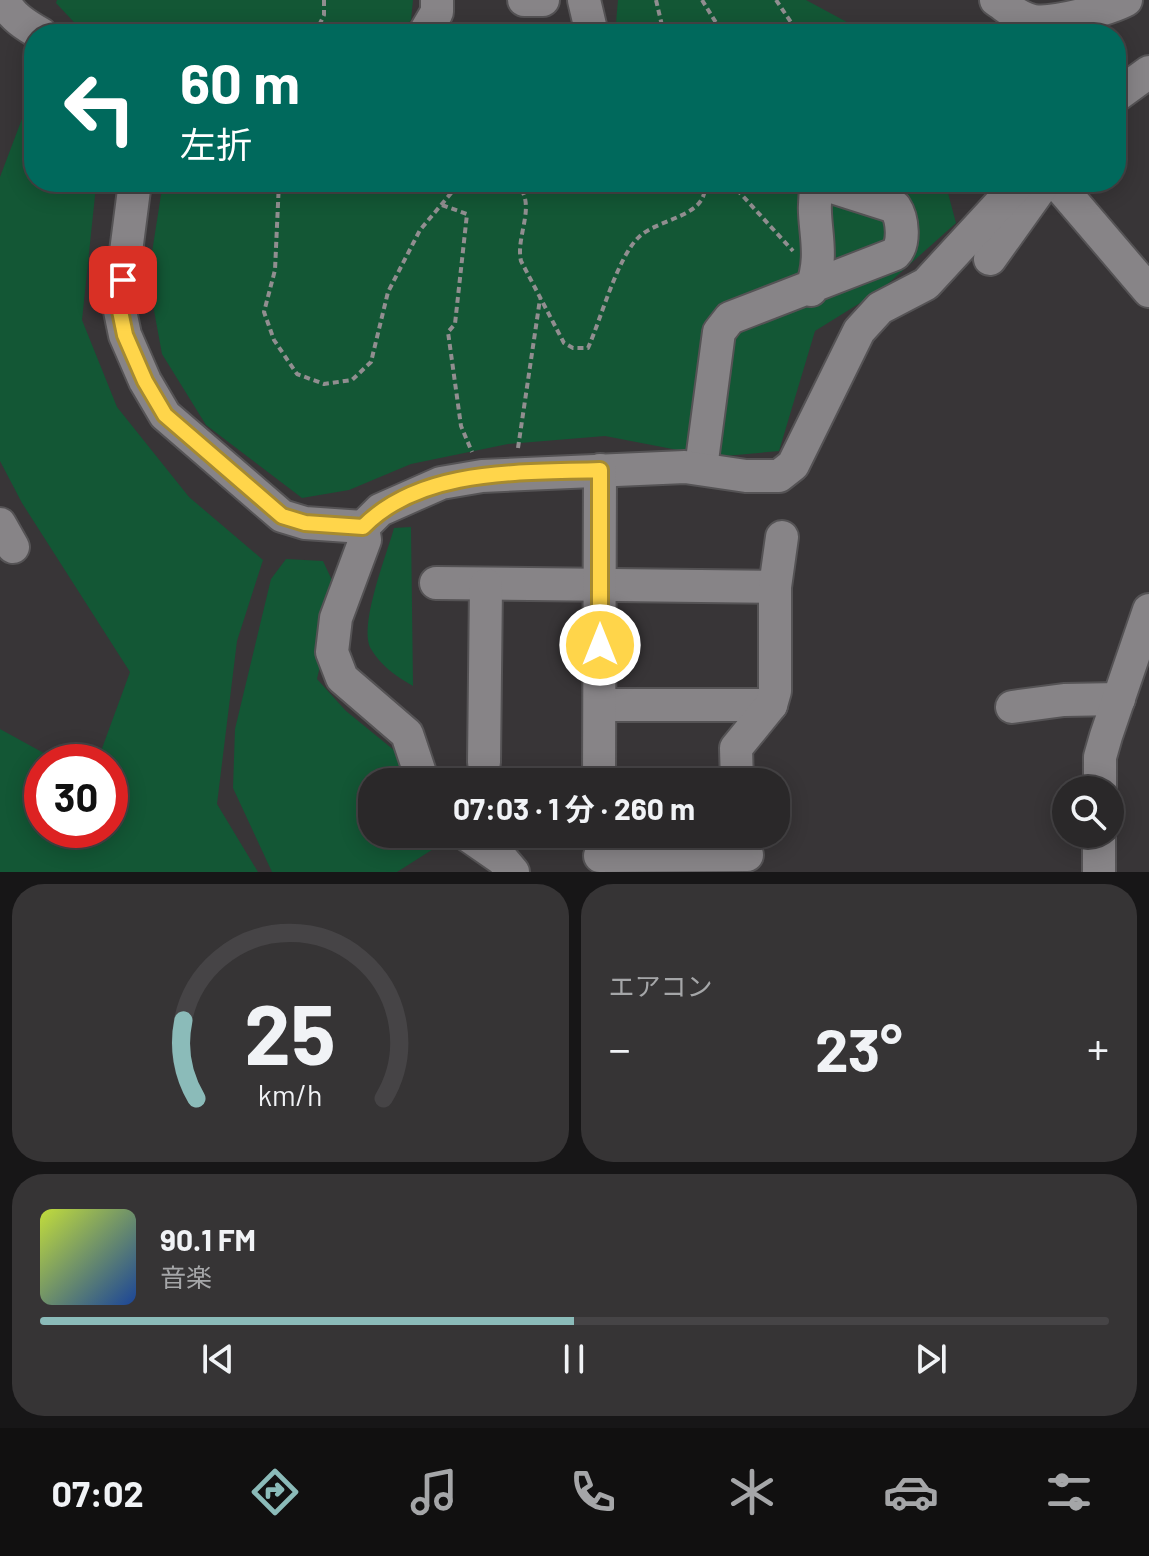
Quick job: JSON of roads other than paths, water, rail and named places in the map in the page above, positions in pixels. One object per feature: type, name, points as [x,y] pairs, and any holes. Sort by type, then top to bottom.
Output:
[{"type":"street","points":[[4,0],[25,24]]},
{"type":"street","points":[[430,24],[437,12],[437,0]]},
{"type":"street","points":[[524,0],[543,0]]},
{"type":"street","points":[[584,0],[590,24]]},
{"type":"street","points":[[996,0],[1018,16],[1033,21],[1050,21],[1126,0]]},
{"type":"street","points":[[1126,89],[1149,72]]},
{"type":"street","points":[[134,192],[119,306],[130,347],[165,415],[282,516],[305,523],[363,527],[380,510],[441,483],[482,476],[701,468],[746,476],[779,476],[793,465],[859,331],[880,308],[926,284],[1011,192]]},
{"type":"street","points":[[990,259],[1038,192]]},
{"type":"street","points":[[1065,192],[1149,291]]},
{"type":"street","points":[[701,468],[719,332],[723,324],[814,282]]},
{"type":"street","points":[[599,768],[600,470]]},
{"type":"street","points":[[363,527],[365,540],[336,618],[332,652],[342,678],[407,734],[418,768]]},
{"type":"street","points":[[737,768],[736,748],[771,705],[775,691],[775,587],[782,537]]},
{"type":"street","points":[[436,583],[775,587]]},
{"type":"street","points":[[484,762],[486,585]]},
{"type":"street","points":[[1100,776],[1100,757],[1145,630]]},
{"type":"street","points":[[1012,707],[1064,700],[1119,699]]},
{"type":"street","points":[[600,705],[771,705]]},
{"type":"street","points":[[486,848],[513,872]]},
{"type":"street","points":[[1099,848],[1099,872]]},
{"type":"street","points":[[600,854],[748,854]]}]
